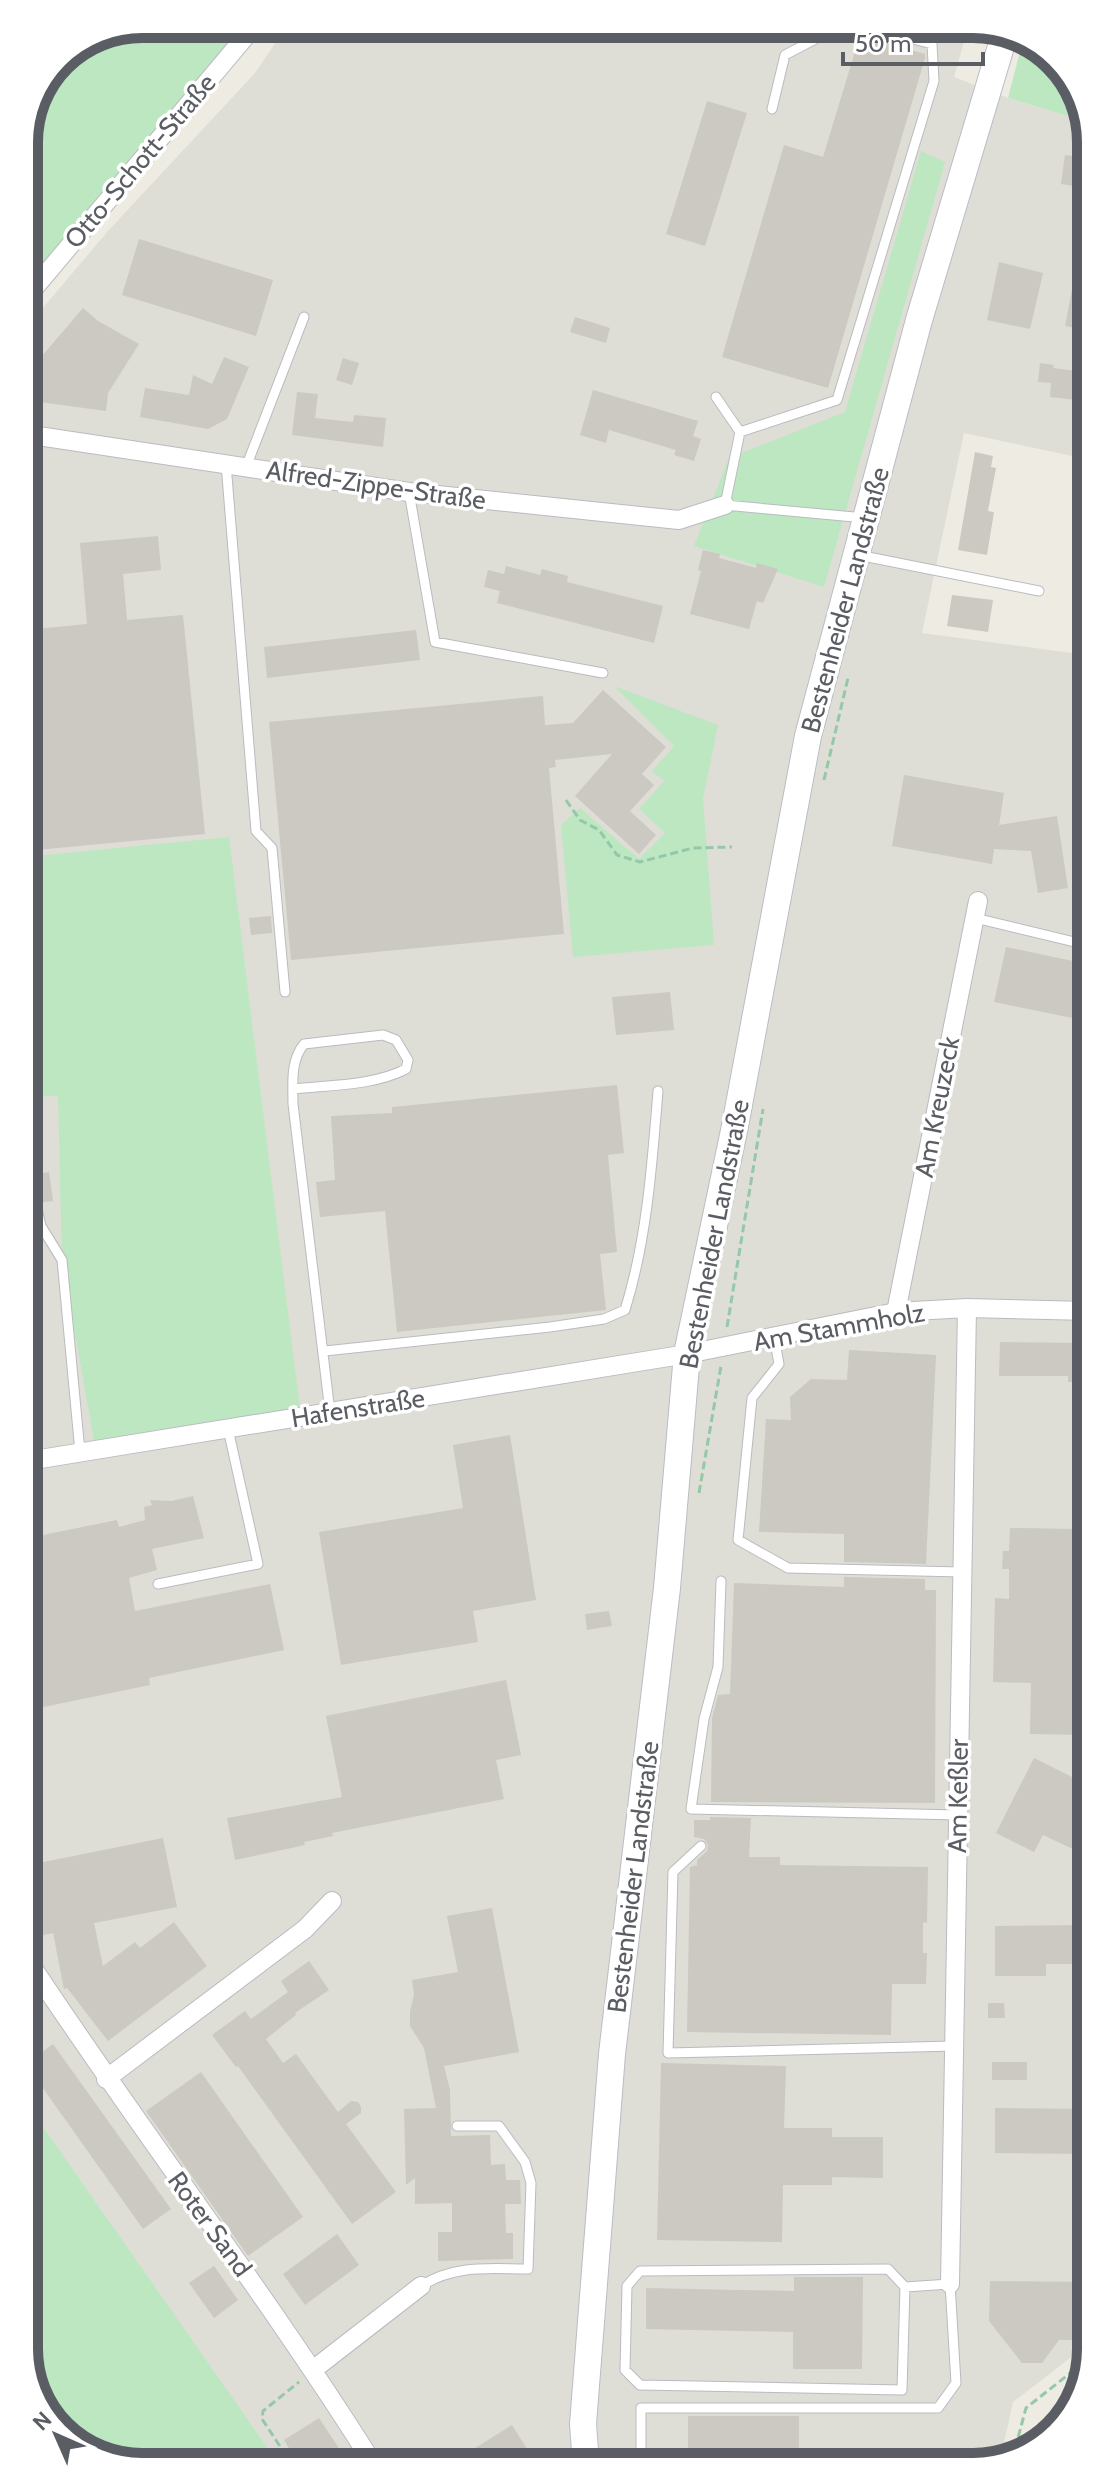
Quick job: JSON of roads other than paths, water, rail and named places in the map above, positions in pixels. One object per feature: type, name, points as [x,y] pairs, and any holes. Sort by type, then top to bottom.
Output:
[{"type":"main road","name":"Bestenheider Landstraße","points":[[585,2453],[583,2424],[612,2054],[667,1588],[687,1354],[735,1126],[808,736],[919,320],[1002,43]]},
{"type":"street","name":"Otto-Schott-Straße","points":[[38,284],[244,38]]},
{"type":"street","name":"Alfred-Zippe-Straße","points":[[38,436],[409,492],[679,520],[725,505]]},
{"type":"street","name":"Am Kreuzeck","points":[[896,1312],[976,910]]},
{"type":"street","name":"Am Stammholz","points":[[687,1354],[896,1312],[967,1308],[1077,1311]]},
{"type":"street","name":"Am Keßler","points":[[950,2284],[967,1308]]},
{"type":"street","name":"Hafenstraße","points":[[38,1459],[687,1354]]},
{"type":"street","points":[[106,2079],[305,1929],[332,1901]]},
{"type":"street","name":"Roter Sand","points":[[38,1976],[106,2079],[314,2369],[366,2453]]},
{"type":"street","points":[[314,2369],[421,2286]]},
{"type":"lane","points":[[772,109],[785,55],[817,38]]},
{"type":"lane","points":[[740,432],[837,400],[934,81],[932,44],[909,38]]},
{"type":"lane","points":[[246,467],[304,317]]},
{"type":"lane","points":[[716,397],[740,432],[725,505],[866,519]]},
{"type":"lane","points":[[226,464],[256,831],[272,848],[285,992]]},
{"type":"lane","points":[[409,492],[435,642],[603,673]]},
{"type":"lane","points":[[857,555],[1039,591]]},
{"type":"lane","points":[[976,910],[1077,942]]},
{"type":"lane","points":[[293,1089],[384,1077],[406,1069],[408,1060],[396,1040],[383,1035],[304,1044],[297,1053],[293,1089],[330,1412]]},
{"type":"lane","points":[[325,1351],[550,1327],[604,1319],[625,1310],[636,1275],[651,1188],[658,1091]]},
{"type":"lane","points":[[38,1213],[41,1226],[62,1260],[80,1452]]},
{"type":"lane","points":[[774,1337],[779,1364],[752,1398],[738,1540],[788,1568],[962,1572]]},
{"type":"lane","points":[[158,1584],[258,1564],[228,1429]]},
{"type":"lane","points":[[721,1581],[718,1667],[704,1719],[691,1809],[958,1815]]},
{"type":"lane","points":[[701,1846],[673,1872],[668,2053],[954,2046]]},
{"type":"lane","points":[[421,2286],[439,2275],[463,2270],[528,2269],[531,2183],[525,2162],[499,2126],[457,2126]]},
{"type":"lane","points":[[888,2269],[905,2287],[902,2390],[640,2385],[625,2370],[627,2286],[640,2271],[888,2269]]},
{"type":"lane","points":[[641,2453],[641,2408],[938,2408],[956,2383],[950,2284],[905,2287]]}]
